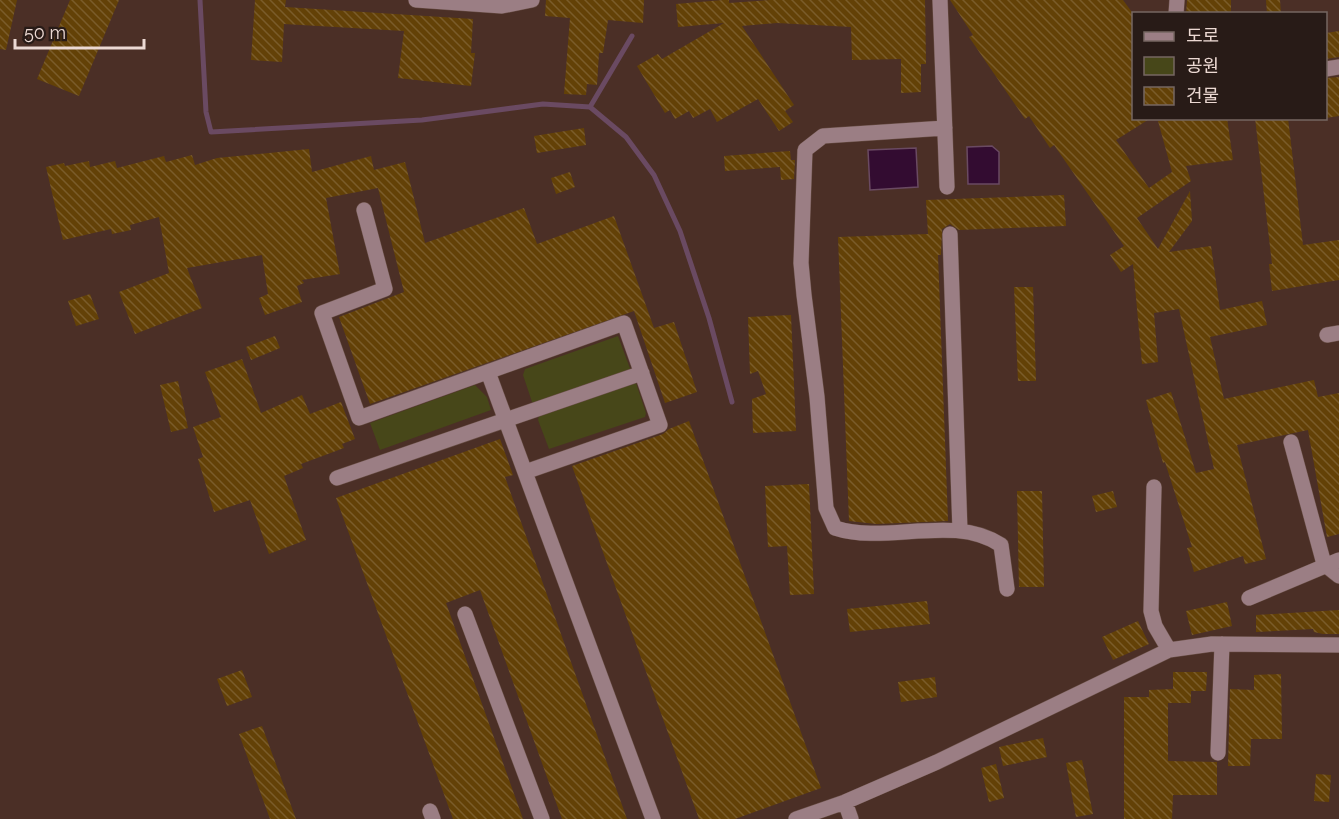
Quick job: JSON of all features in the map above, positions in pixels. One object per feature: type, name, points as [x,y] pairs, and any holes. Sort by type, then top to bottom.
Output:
[{"type":"street","points":[[416,0],[502,6],[532,0]]},
{"type":"street","points":[[940,0],[947,187]]},
{"type":"street","points":[[945,128],[822,136],[813,141],[805,150],[801,262],[817,397],[826,508],[835,528],[853,534],[960,531],[988,536],[1001,544],[1007,589]]},
{"type":"street","points":[[364,210],[385,289],[322,313],[359,418],[624,323],[660,425],[525,472]]},
{"type":"street","points":[[950,234],[960,531]]},
{"type":"street","points":[[488,372],[653,819]]},
{"type":"street","points":[[337,478],[642,373]]},
{"type":"street","points":[[1291,442],[1324,564],[1339,576]]},
{"type":"street","points":[[1154,487],[1151,611],[1155,626],[1169,650]]},
{"type":"street","points":[[1249,598],[1324,564],[1339,560]]},
{"type":"street","points":[[465,614],[542,819]]},
{"type":"street","points":[[796,819],[845,802],[937,762],[1169,650],[1339,645]]},
{"type":"street","points":[[1218,753],[1222,650]]},
{"type":"street","points":[[845,802],[851,819]]},
{"type":"green space","points":[[618,336],[631,371],[535,404],[532,402],[523,375],[525,369]]},
{"type":"green space","points":[[636,383],[646,413],[645,417],[549,449],[538,420],[539,415]]},
{"type":"green space","points":[[475,385],[487,397],[491,410],[380,450],[370,423]]},
{"type":"shaded area","points":[[992,146],[999,152],[999,184],[968,184],[967,147]]},
{"type":"shaded area","points":[[916,148],[918,187],[870,190],[868,150]]},
{"type":"building","points":[[0,0],[17,0],[6,50],[0,49]]},
{"type":"building","points":[[70,0],[119,0],[79,96],[37,79]]},
{"type":"building","points":[[255,0],[286,0],[285,7],[473,19],[471,53],[475,53],[471,86],[398,78],[404,31],[284,24],[282,62],[251,60]]},
{"type":"building","points":[[546,0],[644,0],[643,23],[608,20],[603,53],[599,53],[597,85],[587,84],[586,95],[564,94],[570,18],[545,16]]},
{"type":"building","points":[[729,0],[729,3],[770,0],[925,0],[926,64],[921,64],[921,92],[901,93],[901,59],[852,60],[851,27],[777,23],[742,26],[794,105],[785,111],[793,122],[779,131],[758,99],[717,122],[710,109],[693,118],[689,111],[675,119],[670,110],[665,113],[637,66],[658,54],[662,59],[724,23],[678,27],[676,4]]},
{"type":"building","points":[[950,0],[1123,0],[1132,12],[1132,120],[1148,120],[1116,140],[1149,188],[1172,172],[1158,121],[1227,120],[1233,160],[1186,166],[1191,181],[1137,218],[1158,249],[1190,191],[1192,221],[1169,252],[1211,246],[1220,310],[1262,301],[1267,325],[1210,337],[1224,399],[1314,380],[1318,397],[1339,393],[1339,534],[1327,537],[1308,430],[1237,445],[1266,559],[1245,564],[1243,556],[1194,572],[1187,548],[1192,547],[1165,462],[1163,463],[1146,400],[1171,392],[1196,473],[1214,469],[1179,309],[1154,313],[1158,362],[1142,364],[1133,264],[1121,272],[1110,255],[1124,246],[1054,145],[1050,148],[1029,116],[1025,119],[969,37],[973,35]]},
{"type":"building","points":[[1187,0],[1231,0],[1231,12],[1186,12]]},
{"type":"building","points":[[1266,0],[1280,0],[1281,12],[1267,12]]},
{"type":"building","points":[[1339,31],[1339,57],[1327,59],[1327,33]]},
{"type":"building","points":[[1339,77],[1339,116],[1327,118],[1327,78]]},
{"type":"building","points":[[1255,120],[1288,120],[1303,245],[1339,240],[1339,280],[1272,291],[1269,264],[1272,264]]},
{"type":"building","points":[[584,128],[586,145],[537,153],[534,136]]},
{"type":"building","points":[[309,149],[312,172],[371,156],[374,170],[405,162],[425,243],[524,208],[537,244],[614,216],[654,328],[674,322],[697,392],[665,403],[634,311],[370,404],[339,317],[404,292],[378,188],[326,198],[340,274],[302,280],[304,283],[297,286],[302,302],[265,315],[259,298],[268,294],[262,255],[187,268],[202,308],[135,334],[119,292],[169,273],[159,217],[130,225],[131,230],[112,234],[111,229],[63,240],[46,167],[89,161],[90,167],[115,161],[117,168],[164,156],[166,162],[192,155],[195,165],[217,158]]},
{"type":"building","points":[[790,151],[791,160],[795,160],[794,179],[781,180],[780,167],[725,171],[724,156]]},
{"type":"building","points":[[570,172],[575,187],[556,194],[551,178]]},
{"type":"building","points":[[1064,195],[1066,226],[959,230],[950,224],[942,229],[941,255],[938,255],[948,521],[876,524],[849,521],[838,237],[928,234],[926,200]]},
{"type":"building","points":[[1014,287],[1033,287],[1036,381],[1018,381]]},
{"type":"building","points":[[90,294],[99,319],[76,326],[68,301]]},
{"type":"building","points":[[791,315],[796,431],[753,433],[752,399],[766,394],[758,371],[750,374],[748,317]]},
{"type":"building","points":[[275,336],[280,348],[251,360],[246,347]]},
{"type":"building","points":[[242,359],[261,413],[302,395],[310,414],[341,402],[355,439],[342,444],[344,448],[301,464],[303,468],[284,476],[306,540],[269,554],[250,500],[214,512],[198,459],[203,457],[193,427],[221,417],[205,372]]},
{"type":"building","points":[[178,381],[188,428],[171,432],[160,385]]},
{"type":"building","points":[[689,421],[821,788],[735,819],[699,819],[572,466],[663,434]]},
{"type":"building","points":[[500,439],[513,475],[505,477],[627,819],[562,819],[480,590],[446,603],[523,819],[453,819],[336,498]]},
{"type":"building","points":[[809,484],[814,594],[790,595],[787,546],[768,547],[765,486]]},
{"type":"building","points":[[1017,491],[1042,491],[1044,587],[1019,587]]},
{"type":"building","points":[[1113,491],[1117,507],[1096,512],[1092,496]]},
{"type":"building","points":[[927,601],[930,624],[850,632],[847,609]]},
{"type":"building","points":[[1227,602],[1232,626],[1192,635],[1186,611]]},
{"type":"building","points":[[1339,610],[1339,634],[1323,634],[1314,632],[1313,629],[1256,632],[1256,615]]},
{"type":"building","points":[[1138,621],[1149,644],[1113,660],[1102,637]]},
{"type":"building","points":[[242,670],[252,697],[227,706],[217,679]]},
{"type":"building","points":[[1173,672],[1207,672],[1206,691],[1191,691],[1191,703],[1168,703],[1168,761],[1217,762],[1217,795],[1173,795],[1172,819],[1124,819],[1124,697],[1149,697],[1149,690],[1173,689]]},
{"type":"building","points":[[1281,674],[1282,739],[1251,739],[1250,766],[1228,766],[1230,689],[1254,690],[1254,675]]},
{"type":"building","points":[[935,677],[937,697],[901,702],[898,682]]},
{"type":"building","points":[[262,726],[296,819],[270,819],[239,734]]},
{"type":"building","points":[[1043,738],[1047,757],[1003,766],[999,747]]},
{"type":"building","points":[[1082,760],[1093,814],[1076,817],[1066,763]]},
{"type":"building","points":[[996,764],[1004,798],[989,802],[981,768]]},
{"type":"building","points":[[1316,774],[1331,775],[1329,802],[1314,801]]},
{"type":"waterway","points":[[200,0],[206,112],[211,132],[422,120],[543,104],[590,107],[626,137],[654,175],[680,231],[709,318],[732,402]]},
{"type":"waterway","points":[[590,107],[632,36]]}]
